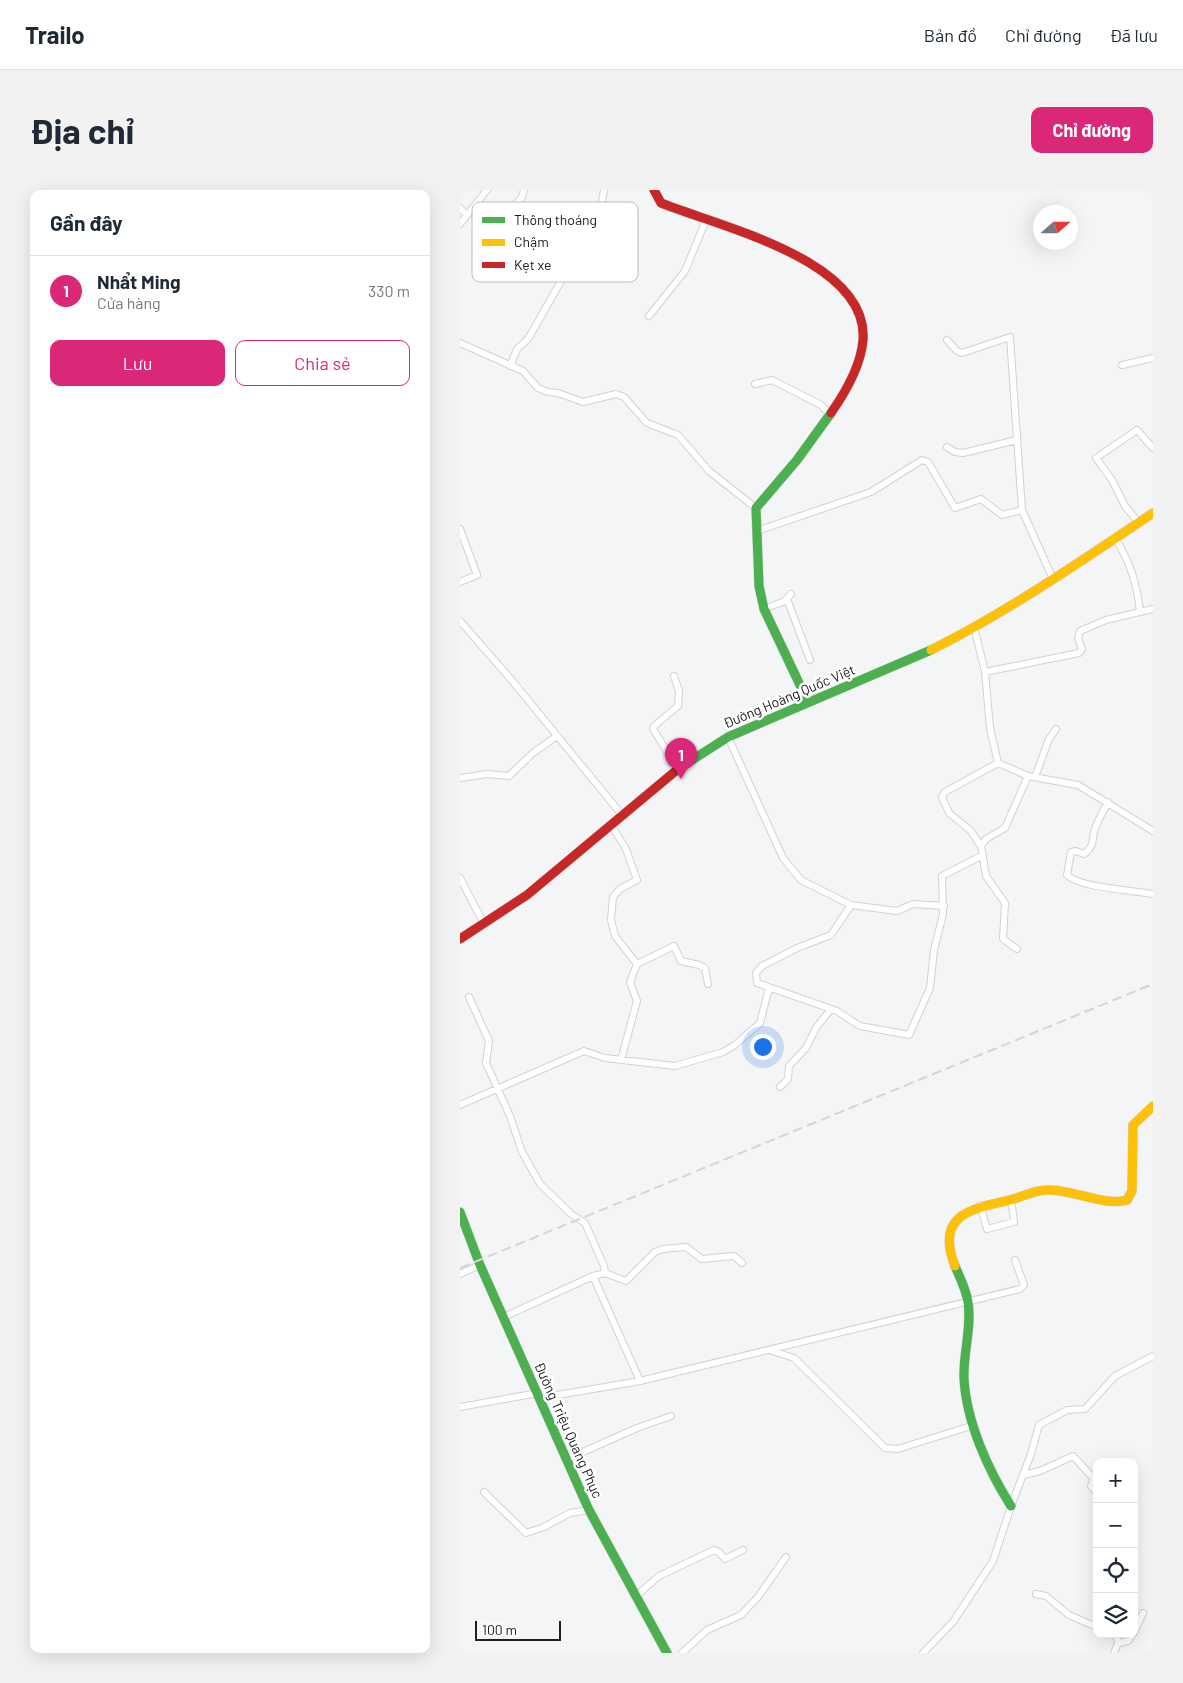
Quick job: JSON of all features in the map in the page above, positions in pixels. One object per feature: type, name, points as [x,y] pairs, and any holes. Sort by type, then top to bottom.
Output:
[{"type":"main road","points":[[654,190],[661,203],[768,243],[817,267],[830,277],[850,298],[862,327],[862,346],[848,383],[832,416],[807,450],[756,508],[759,586],[764,609],[808,702]]},
{"type":"main road","name":"Đường Hoàng Quốc Việt","points":[[460,940],[527,895],[678,769],[728,737],[920,655],[974,627],[1053,579],[1153,513]]},
{"type":"main road","points":[[1011,1506],[1003,1494],[974,1426],[964,1378],[968,1302],[952,1259],[949,1235],[952,1225],[960,1216],[980,1205],[1011,1199],[1040,1190],[1090,1197],[1116,1203],[1126,1200],[1132,1191],[1133,1125],[1153,1106]]},
{"type":"main road","name":"Đường Triệu Quang Phục","points":[[461,1217],[480,1265],[539,1395],[588,1510],[667,1653]]},
{"type":"street","points":[[477,202],[487,190]]},
{"type":"street","points":[[518,202],[522,197],[524,190]]},
{"type":"street","points":[[460,208],[467,215]]},
{"type":"street","points":[[460,224],[472,209]]},
{"type":"street","points":[[649,316],[686,271],[706,220]]},
{"type":"street","points":[[510,366],[517,350],[528,339],[560,282]]},
{"type":"street","points":[[947,340],[957,351],[962,353],[1010,337],[1022,510],[1053,579]]},
{"type":"street","points":[[460,343],[528,375],[538,388],[578,401],[588,402],[616,394],[624,397],[647,423],[678,435],[709,471],[756,508]]},
{"type":"street","points":[[1122,366],[1153,358]]},
{"type":"street","points":[[755,384],[772,380],[821,405],[832,416]]},
{"type":"street","points":[[1138,522],[1125,506],[1112,480],[1096,458],[1137,430],[1153,448]]},
{"type":"street","points":[[947,447],[955,452],[963,453],[1017,440]]},
{"type":"street","points":[[757,530],[875,491],[919,461],[924,460],[928,462],[955,508],[981,499],[1002,515],[1022,510]]},
{"type":"street","points":[[460,529],[477,575],[460,582]]},
{"type":"street","points":[[1115,538],[1133,571],[1140,612]]},
{"type":"street","points":[[764,609],[789,597],[810,660]]},
{"type":"street","points":[[985,672],[1079,653],[1082,649],[1078,638],[1080,631],[1106,620],[1153,609]]},
{"type":"street","points":[[460,621],[622,815]]},
{"type":"street","points":[[974,627],[985,672],[990,728],[998,763]]},
{"type":"street","points":[[674,676],[679,691],[678,706],[653,727],[678,769]]},
{"type":"street","points":[[981,846],[986,839],[1005,828],[1056,729]]},
{"type":"street","points":[[460,778],[487,774],[508,776],[540,747],[557,736]]},
{"type":"street","points":[[728,737],[788,867],[808,885],[851,905],[897,911],[913,904],[944,906]]},
{"type":"street","points":[[998,763],[1032,777],[1078,785],[1153,831]]},
{"type":"street","points":[[998,763],[943,794],[949,813],[971,831],[981,846],[986,876],[1005,903],[1003,939],[1017,949]]},
{"type":"street","points":[[1108,802],[1094,830],[1095,840],[1084,854],[1076,851],[1071,852],[1067,874],[1074,879],[1099,886],[1153,894]]},
{"type":"street","points":[[611,825],[626,850],[637,880],[620,889],[613,896],[612,928],[615,936],[638,964]]},
{"type":"street","points":[[851,905],[831,934],[797,948],[758,969],[755,978],[757,983],[831,1009],[860,1026],[906,1036],[911,1033],[930,988],[944,906],[942,876],[983,855]]},
{"type":"street","points":[[460,878],[484,924]]},
{"type":"street","points":[[622,1060],[637,1001],[630,982],[638,964],[674,946],[681,961],[705,968],[708,984]]},
{"type":"street","points":[[460,1105],[584,1051],[600,1057],[679,1066],[729,1049],[760,1023],[769,988]]},
{"type":"street","points":[[469,997],[487,1036],[486,1063],[510,1116],[522,1152],[536,1178],[571,1214],[585,1223],[604,1266],[605,1274]]},
{"type":"street","points":[[780,1087],[788,1079],[789,1066],[806,1048],[816,1028],[831,1009]]},
{"type":"street","points":[[980,1205],[989,1230],[1014,1222],[1011,1199]]},
{"type":"street","points":[[504,1317],[584,1278],[605,1274],[626,1281],[658,1250],[681,1247],[689,1248],[702,1259],[734,1256],[742,1263]]},
{"type":"street","points":[[460,1407],[640,1382],[1022,1288],[1015,1260]]},
{"type":"street","points":[[460,1274],[480,1265]]},
{"type":"street","points":[[593,1276],[640,1382]]},
{"type":"street","points":[[769,1350],[781,1352],[794,1358],[885,1448],[898,1449],[974,1426]]},
{"type":"street","points":[[923,1653],[952,1622],[993,1561],[1011,1506],[1033,1450],[1037,1430],[1044,1421],[1067,1410],[1085,1410],[1115,1376],[1153,1356]]},
{"type":"street","points":[[567,1459],[637,1428],[671,1416]]},
{"type":"street","points":[[1023,1475],[1040,1471],[1073,1456],[1093,1478]]},
{"type":"street","points":[[484,1492],[526,1533],[544,1527],[570,1513],[588,1510]]},
{"type":"street","points":[[636,1596],[659,1576],[714,1550],[727,1559],[743,1550]]},
{"type":"street","points":[[682,1653],[707,1630],[741,1615],[758,1597],[786,1557]]},
{"type":"street","points":[[1036,1594],[1046,1596],[1069,1616],[1093,1625]]},
{"type":"street","points":[[1138,1623],[1143,1613]]},
{"type":"street","points":[[1114,1653],[1118,1643],[1117,1638]]},
{"type":"street","points":[[1118,1643],[1128,1641],[1130,1638]]},
{"type":"railway","points":[[460,1268],[1153,984]]},
{"type":"traffic: fast","points":[[808,702],[764,609],[759,586],[756,508],[797,460],[831,413]]},
{"type":"traffic: fast","points":[[678,769],[728,737],[931,650]]},
{"type":"traffic: fast","points":[[460,1212],[480,1265],[589,1510],[667,1653]]},
{"type":"traffic: fast","points":[[955,1266],[966,1293],[969,1311],[964,1378],[969,1411],[980,1445],[994,1477],[1011,1506]]},
{"type":"traffic: slow","points":[[931,650],[1017,602],[1153,513]]},
{"type":"traffic: slow","points":[[955,1266],[950,1249],[950,1235],[953,1225],[960,1217],[970,1211],[1046,1190],[1060,1191],[1099,1200],[1127,1200],[1132,1191],[1133,1125],[1153,1106]]},
{"type":"traffic: jam","points":[[654,190],[661,203],[752,235],[786,250],[817,268],[842,288],[858,312],[863,340],[856,369],[847,388],[831,413]]},
{"type":"traffic: jam","points":[[460,939],[527,895],[678,769]]},
{"type":"place","name":"Nhẩt Ming","points":[[681,779]]}]
